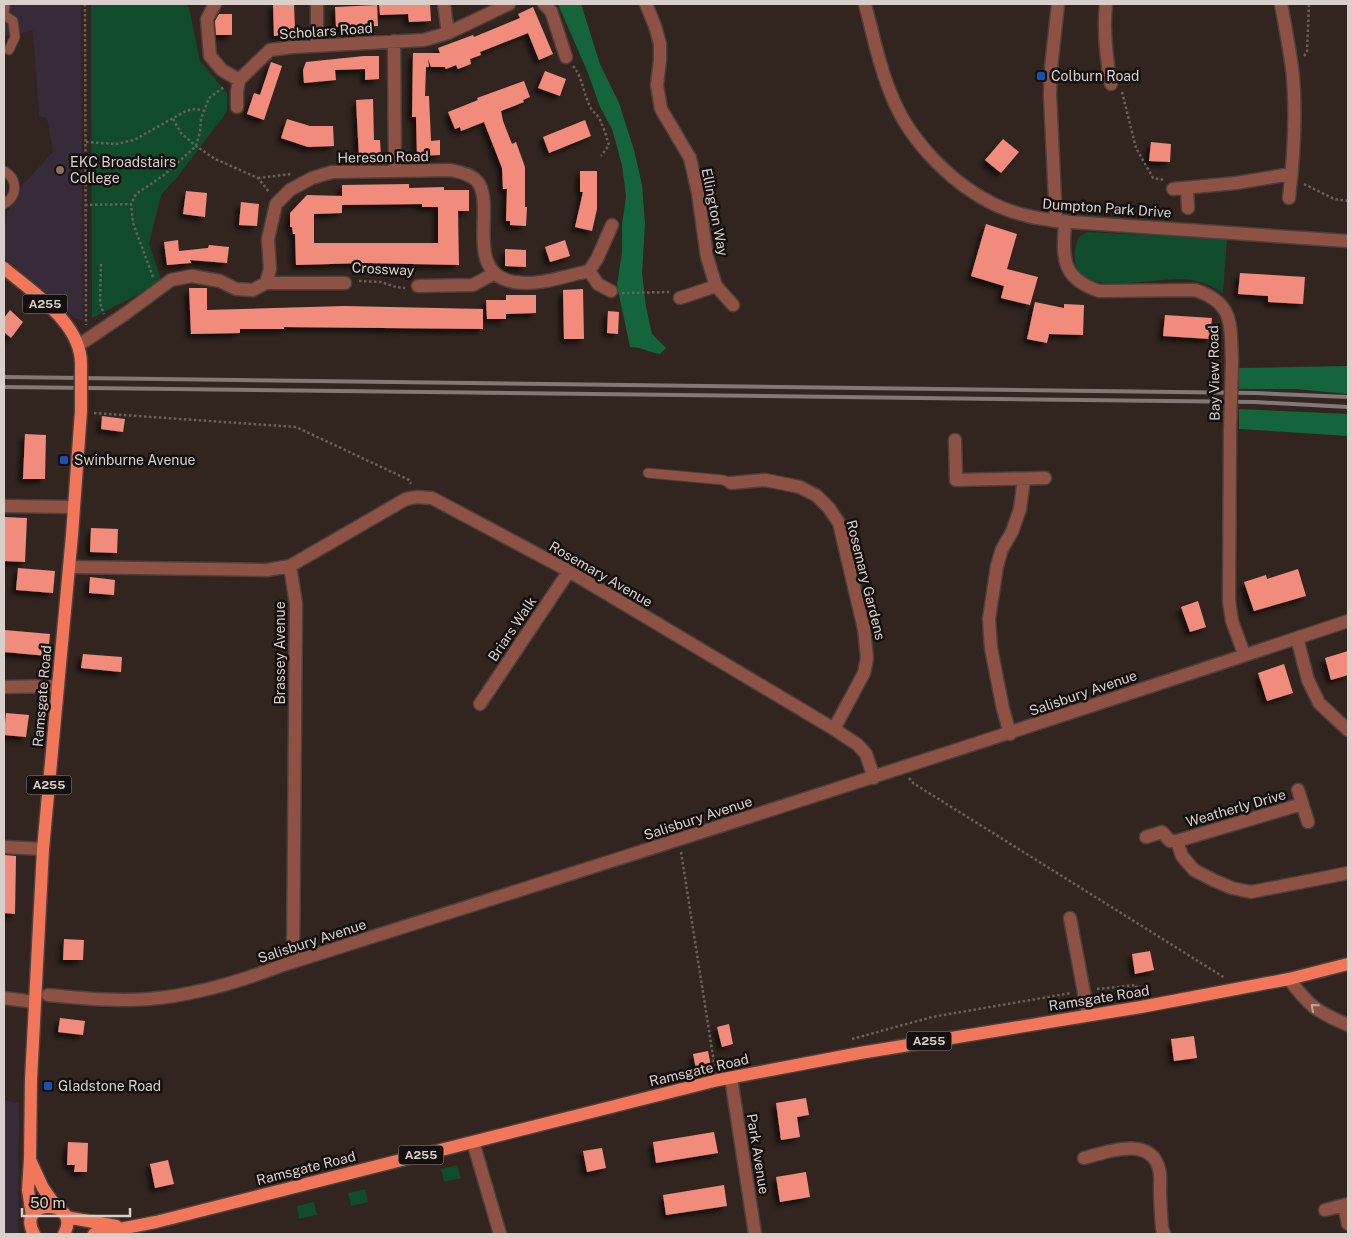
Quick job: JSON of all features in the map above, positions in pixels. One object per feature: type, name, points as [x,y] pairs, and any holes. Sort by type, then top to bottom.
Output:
[{"type":"main road","name":"Ramsgate Road","points":[[4,268],[63,319],[79,345],[81,365],[81,412],[69,567],[43,849],[31,1080],[28,1190],[32,1228]]},
{"type":"main road","name":"Ramsgate Road","points":[[94,1234],[156,1222],[725,1079],[851,1055],[1088,1014],[1141,1007],[1289,979],[1348,964]]},
{"type":"main road","name":"Ramsgate Road","points":[[30,1159],[43,1188],[62,1212],[124,1227]]},
{"type":"main road","name":"A255","points":[[32,1228],[36,1211],[46,1206],[62,1212]]},
{"type":"main road","points":[[62,1212],[67,1227],[64,1234]]},
{"type":"street","points":[[215,4],[207,19],[210,56],[222,70],[240,80],[237,92],[237,107]]},
{"type":"street","points":[[317,4],[318,46]]},
{"type":"street","points":[[444,4],[448,33]]},
{"type":"street","name":"Scholars Road","points":[[240,80],[270,50],[424,40],[448,33],[509,4]]},
{"type":"street","points":[[544,4],[551,11],[566,57]]},
{"type":"street","name":"Ellington Way","points":[[646,4],[660,44],[660,60],[656,85],[660,109],[690,158],[698,193],[708,257],[716,286],[733,305]]},
{"type":"street","name":"Dumpton Park Drive","points":[[865,4],[885,78],[900,115],[921,146],[952,176],[986,200],[1019,214],[1060,221],[1348,241]]},
{"type":"street","name":"Bay View Road","points":[[1058,4],[1050,95],[1060,221],[1064,256],[1070,272],[1085,287],[1099,291],[1195,290],[1216,299],[1225,309],[1229,318],[1232,361],[1229,601],[1232,621],[1244,654]]},
{"type":"street","points":[[1106,4],[1104,26],[1111,84]]},
{"type":"street","points":[[1281,4],[1292,69],[1294,145],[1289,198]]},
{"type":"street","points":[[394,41],[395,171]]},
{"type":"street","name":"Hereson Road","points":[[276,204],[290,190],[312,178],[332,172],[451,170],[462,173],[475,179],[482,189],[482,245],[487,262],[495,274]]},
{"type":"street","points":[[1173,189],[1291,177]]},
{"type":"street","points":[[1187,189],[1188,208]]},
{"type":"street","points":[[79,345],[90,336],[109,326],[171,280],[192,276],[220,281],[236,289],[253,290],[266,283],[270,269],[268,239],[276,204]]},
{"type":"street","points":[[495,274],[513,282],[544,282],[589,271],[597,259],[612,225]]},
{"type":"street","points":[[589,271],[598,284],[611,291]]},
{"type":"street","name":"Crossway","points":[[418,286],[473,285],[495,274]]},
{"type":"street","name":"Crossway","points":[[266,283],[345,282]]},
{"type":"street","points":[[680,298],[716,286]]},
{"type":"street","points":[[955,440],[956,480],[1045,478]]},
{"type":"street","points":[[1010,734],[991,648],[989,619],[997,566],[1002,549],[1012,532],[1020,509],[1024,479]]},
{"type":"street","name":"Rosemary Gardens","points":[[731,483],[765,480],[800,488],[817,496],[829,508],[839,523],[865,637],[867,658],[864,673],[834,729]]},
{"type":"street","points":[[69,567],[267,570],[290,566],[406,499],[417,497]]},
{"type":"street","name":"Rosemary Avenue","points":[[417,497],[432,498],[569,571],[834,729],[858,745],[866,754],[874,778]]},
{"type":"street","points":[[4,506],[73,508]]},
{"type":"street","name":"Brassey Avenue","points":[[290,566],[296,604],[293,962]]},
{"type":"street","name":"Briars Walk","points":[[480,704],[569,571]]},
{"type":"street","name":"Salisbury Avenue","points":[[48,995],[104,999],[148,999],[197,993],[241,981],[293,962],[1010,734],[1244,654],[1348,621]]},
{"type":"street","points":[[1297,638],[1308,680],[1319,703],[1348,730]]},
{"type":"street","points":[[4,687],[58,686]]},
{"type":"street","name":"Weatherly Drive","points":[[1298,790],[1308,822]]},
{"type":"street","name":"Weatherly Drive","points":[[1146,837],[1162,832],[1170,841],[1177,840],[1302,804]]},
{"type":"street","name":"Weatherly Drive","points":[[1177,840],[1182,856],[1194,870],[1219,883],[1251,892],[1348,873]]},
{"type":"street","points":[[4,847],[43,849]]},
{"type":"street","points":[[1070,917],[1088,1014]]},
{"type":"street","points":[[1289,979],[1303,997],[1320,1013],[1348,1025]]},
{"type":"street","points":[[4,998],[35,1002]]},
{"type":"street","name":"Park Avenue","points":[[725,1079],[755,1234]]},
{"type":"street","points":[[473,1142],[500,1234]]},
{"type":"street","points":[[1084,1158],[1114,1150],[1129,1149],[1143,1150],[1154,1158],[1159,1169],[1162,1228],[1164,1234]]},
{"type":"street","points":[[1325,1210],[1346,1205],[1348,1224]]},
{"type":"lane","points":[[5,4],[4,15],[12,21],[15,37],[9,50]]},
{"type":"lane","points":[[4,171],[11,176],[15,188],[11,199],[4,204]]},
{"type":"lane","points":[[648,473],[716,479],[731,483]]},
{"type":"path","points":[[85,4],[86,322],[90,336]]},
{"type":"path","points":[[1292,69],[1307,52],[1309,4]]},
{"type":"path","points":[[566,57],[577,71],[590,107],[598,117],[606,134],[609,144],[601,156]]},
{"type":"path","points":[[157,290],[133,223],[131,204],[136,194],[164,175],[196,146],[203,110],[208,98],[223,87],[240,80]]},
{"type":"path","points":[[1111,84],[1120,86],[1136,148],[1153,178],[1170,181],[1173,189]]},
{"type":"path","points":[[85,142],[116,144],[134,140],[184,112],[192,109],[203,110]]},
{"type":"path","points":[[173,119],[181,133],[196,146],[215,159],[258,178],[267,187],[276,204]]},
{"type":"path","points":[[258,178],[288,173],[312,178]]},
{"type":"path","points":[[1291,177],[1334,199],[1348,201]]},
{"type":"path","points":[[85,205],[131,204]]},
{"type":"path","points":[[101,264],[100,303],[109,326]]},
{"type":"path","name":"Crossway","points":[[345,282],[380,282],[396,288],[418,286]]},
{"type":"path","points":[[611,291],[628,293],[646,291],[674,292],[680,298]]},
{"type":"path","points":[[81,412],[296,427],[409,480],[417,497]]},
{"type":"path","points":[[902,769],[913,782],[1240,987]]},
{"type":"path","points":[[679,840],[714,1060],[725,1079]]},
{"type":"path","points":[[851,1040],[932,1017],[1006,1003],[1136,985],[1141,1007]]},
{"type":"shaded area","name":"EKC Broadstairs College","points":[[4,4],[81,4],[83,320],[76,319],[4,257],[4,219],[21,187],[53,152],[47,118],[39,116],[33,31],[4,36]]},
{"type":"shaded area","points":[[4,1100],[19,1103],[18,1234],[4,1234]]},
{"type":"green space","points":[[91,4],[186,4],[189,8],[200,61],[227,93],[227,112],[161,195],[149,244],[162,282],[92,318]]},
{"type":"green space","points":[[558,4],[581,4],[600,64],[619,103],[634,150],[642,185],[645,223],[642,274],[646,307],[652,334],[666,348],[660,354],[630,347],[617,285],[622,253],[622,225],[626,196],[622,165],[612,129],[600,107],[588,73]]},
{"type":"green space","points":[[1087,232],[1227,239],[1223,293],[1194,280],[1168,279],[1109,283],[1092,280],[1080,273],[1075,259],[1078,238]]},
{"type":"green space","points":[[1348,366],[1348,394],[1296,389],[1239,389],[1239,368]]},
{"type":"green space","points":[[1239,409],[1348,414],[1348,436],[1239,429]]},
{"type":"green space","points":[[457,1165],[461,1178],[444,1182],[441,1169]]},
{"type":"green space","points":[[365,1189],[368,1202],[351,1206],[348,1193]]},
{"type":"green space","points":[[314,1202],[317,1215],[299,1219],[297,1206]]},
{"type":"building","points":[[273,4],[294,4],[295,29],[293,35],[274,36]]},
{"type":"building","points":[[379,4],[430,4],[431,21],[409,22],[408,14],[380,15]]},
{"type":"building","points":[[377,5],[378,26],[336,27],[335,7]]},
{"type":"building","points":[[533,7],[553,54],[539,60],[528,33],[480,52],[481,55],[470,59],[471,64],[458,69],[456,65],[446,69],[445,67],[431,67],[428,59],[429,67],[426,67],[425,96],[429,96],[431,141],[440,140],[440,155],[417,156],[416,117],[412,117],[413,53],[440,53],[438,48],[473,35],[474,37],[520,18],[518,14]]},
{"type":"building","points":[[219,14],[232,14],[232,35],[216,35],[215,21]]},
{"type":"building","points":[[379,56],[379,79],[365,80],[365,69],[335,70],[336,80],[304,83],[303,70],[306,62]]},
{"type":"building","points":[[271,62],[282,66],[264,120],[247,114],[254,93],[260,95]]},
{"type":"building","points":[[545,71],[566,79],[560,96],[538,88]]},
{"type":"building","points":[[524,81],[530,97],[523,100],[524,102],[501,111],[512,144],[516,142],[525,167],[526,226],[510,225],[510,221],[506,221],[507,189],[503,189],[502,168],[484,122],[461,131],[460,127],[455,129],[448,112],[478,100],[477,98]]},
{"type":"building","points":[[373,99],[374,140],[380,140],[381,157],[359,158],[356,100]]},
{"type":"building","points":[[287,119],[310,126],[333,126],[334,146],[308,147],[281,138]]},
{"type":"building","points":[[585,120],[591,136],[549,153],[543,137]]},
{"type":"building","points":[[1003,139],[1019,152],[1001,173],[985,160]]},
{"type":"building","points":[[1151,142],[1171,144],[1170,162],[1149,161]]},
{"type":"building","points":[[580,171],[597,171],[597,209],[592,231],[575,227],[583,192],[580,192]]},
{"type":"building","points":[[409,184],[409,188],[444,187],[444,190],[469,190],[469,211],[458,211],[459,265],[365,263],[296,265],[295,234],[293,234],[292,227],[290,227],[290,213],[307,195],[342,196],[342,185]],"holes":[[[422,204],[422,207],[438,207],[438,243],[314,243],[314,214],[342,213],[342,205]]]},
{"type":"building","points":[[186,191],[207,193],[205,217],[183,214]]},
{"type":"building","points":[[241,202],[259,204],[257,226],[239,225]]},
{"type":"building","points":[[986,224],[1017,234],[1007,269],[1038,277],[1030,305],[1001,298],[1004,286],[971,276]]},
{"type":"building","points":[[178,240],[179,251],[208,248],[209,245],[229,247],[227,263],[190,260],[191,263],[167,265],[164,242]]},
{"type":"building","points":[[565,240],[570,256],[550,262],[545,247]]},
{"type":"building","points":[[505,249],[526,250],[526,267],[505,266]]},
{"type":"building","points":[[1240,273],[1305,277],[1303,304],[1268,302],[1268,296],[1238,294]]},
{"type":"building","points":[[189,288],[207,288],[207,310],[344,306],[483,309],[483,329],[284,327],[284,329],[240,329],[240,333],[191,334]]},
{"type":"building","points":[[583,289],[584,339],[564,339],[563,290]]},
{"type":"building","points":[[506,295],[536,295],[536,313],[506,314],[506,319],[487,319],[486,300],[506,300]]},
{"type":"building","points":[[1035,302],[1064,308],[1064,304],[1084,305],[1083,335],[1049,334],[1047,343],[1027,339]]},
{"type":"building","points":[[10,310],[23,322],[11,338],[4,332],[4,318]]},
{"type":"building","points":[[608,311],[619,312],[618,334],[607,333]]},
{"type":"building","points":[[1165,315],[1212,318],[1210,339],[1163,336]]},
{"type":"building","points":[[102,416],[125,419],[123,432],[101,429]]},
{"type":"building","points":[[25,434],[46,435],[45,479],[23,479]]},
{"type":"building","points":[[4,517],[27,518],[25,562],[4,561]]},
{"type":"building","points":[[91,528],[118,529],[117,553],[90,552]]},
{"type":"building","points":[[18,568],[55,571],[53,593],[16,590]]},
{"type":"building","points":[[1298,569],[1306,596],[1254,611],[1244,582],[1266,575],[1267,579]]},
{"type":"building","points":[[90,577],[115,580],[114,595],[89,593]]},
{"type":"building","points":[[1198,601],[1206,627],[1190,632],[1181,607]]},
{"type":"building","points":[[5,630],[50,634],[48,656],[4,652]]},
{"type":"building","points":[[1348,651],[1348,675],[1331,680],[1325,658]]},
{"type":"building","points":[[83,654],[122,657],[121,672],[81,668]]},
{"type":"building","points":[[1284,664],[1293,693],[1267,701],[1258,673]]},
{"type":"building","points":[[6,713],[29,715],[26,737],[4,735]]},
{"type":"building","points":[[4,855],[16,856],[15,914],[4,913]]},
{"type":"building","points":[[64,939],[84,940],[83,960],[63,960]]},
{"type":"building","points":[[1150,951],[1154,970],[1135,974],[1132,954]]},
{"type":"building","points":[[60,1018],[85,1021],[83,1035],[58,1032]]},
{"type":"building","points":[[729,1024],[733,1044],[722,1047],[717,1027]]},
{"type":"building","points":[[1194,1036],[1197,1058],[1174,1061],[1171,1039]]},
{"type":"building","points":[[708,1051],[712,1071],[697,1074],[693,1054]]},
{"type":"building","points":[[806,1098],[809,1115],[797,1117],[800,1137],[781,1140],[776,1103]]},
{"type":"building","points":[[714,1132],[718,1153],[656,1163],[653,1142]]},
{"type":"building","points":[[68,1142],[88,1143],[87,1172],[74,1172],[75,1165],[67,1165]]},
{"type":"building","points":[[602,1148],[606,1168],[587,1172],[583,1151]]},
{"type":"building","points":[[168,1160],[174,1184],[155,1188],[150,1164]]},
{"type":"building","points":[[806,1172],[810,1197],[780,1202],[776,1177]]},
{"type":"building","points":[[724,1185],[727,1206],[666,1215],[663,1195]]},
{"type":"railway","points":[[4,377],[1255,393],[1348,397]]},
{"type":"railway","points":[[4,387],[1255,402],[1348,407]]},
{"type":"place","name":"Colburn Road","points":[[1041,76]]},
{"type":"place","name":"EKC Broadstairs College","points":[[60,170]]},
{"type":"place","name":"Swinburne Avenue","points":[[64,460]]},
{"type":"place","name":"Gladstone Road","points":[[48,1086]]}]
